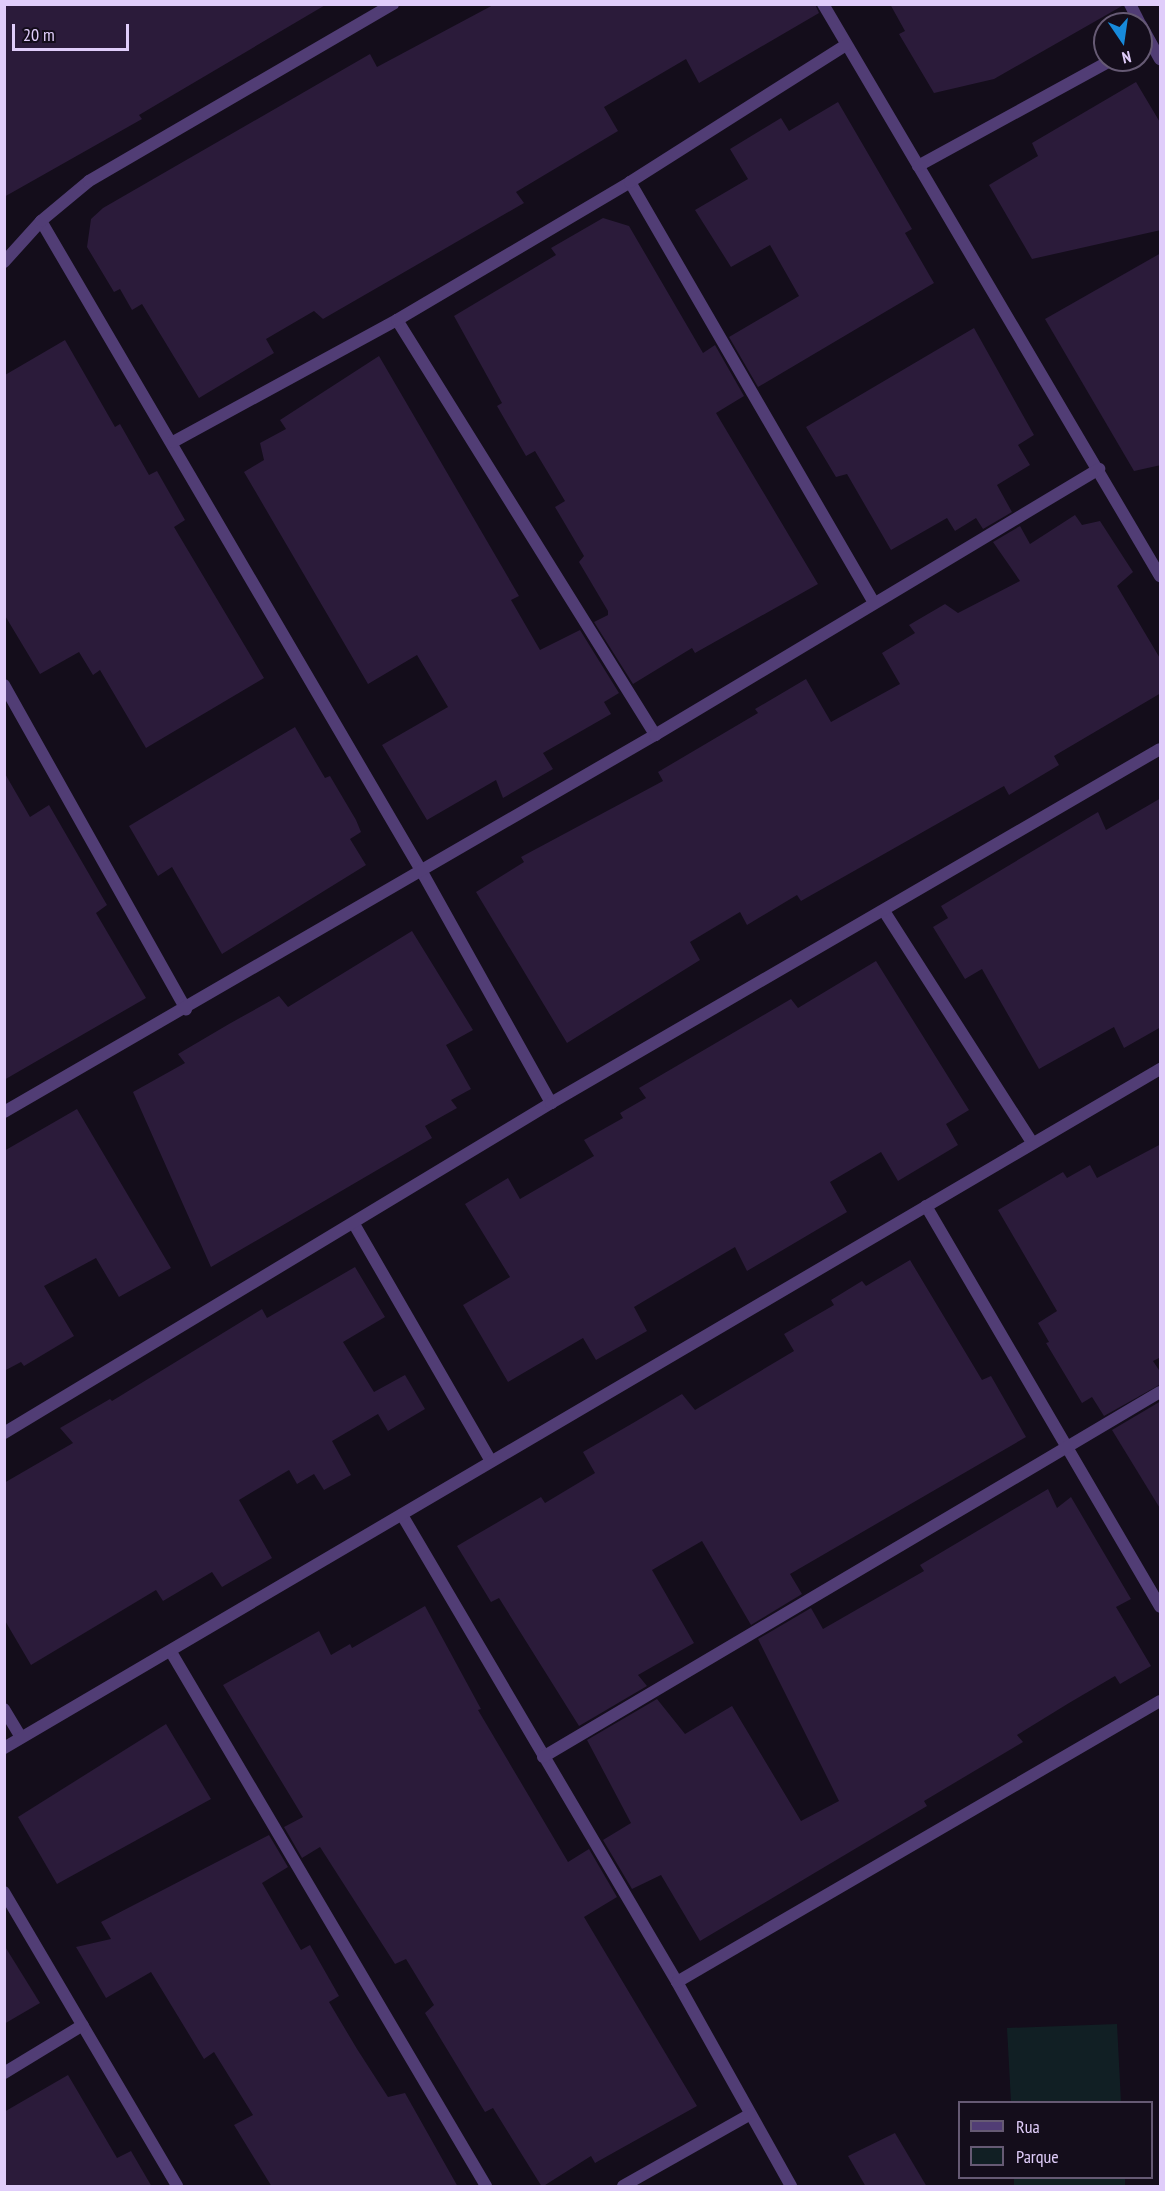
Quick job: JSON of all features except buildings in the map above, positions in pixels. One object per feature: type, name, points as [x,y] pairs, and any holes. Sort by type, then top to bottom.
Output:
[{"type":"street","points":[[4,262],[41,221],[89,181],[393,4]]},
{"type":"street","points":[[823,4],[1161,576]]},
{"type":"street","points":[[173,442],[397,320],[630,182],[846,45]]},
{"type":"street","points":[[918,166],[1093,70]]},
{"type":"street","points":[[630,182],[873,602]]},
{"type":"street","points":[[41,221],[173,442],[422,872],[551,1103]]},
{"type":"street","points":[[397,320],[655,735]]},
{"type":"street","points":[[4,1112],[422,872],[1099,469]]},
{"type":"street","points":[[4,685],[186,1009]]},
{"type":"street","points":[[4,1433],[354,1224],[551,1103],[1161,749]]},
{"type":"street","points":[[884,911],[1032,1142]]},
{"type":"street","points":[[4,1748],[171,1652],[1032,1142],[1161,1069]]},
{"type":"street","points":[[926,1206],[1065,1448],[1161,1607]]},
{"type":"street","points":[[354,1224],[490,1461]]},
{"type":"street","points":[[543,1757],[1161,1392]]},
{"type":"street","points":[[402,1515],[677,1982],[791,2187]]},
{"type":"street","points":[[171,1652],[486,2187]]},
{"type":"street","points":[[677,1982],[1161,1701]]},
{"type":"street","points":[[4,1709],[21,1737]]},
{"type":"street","points":[[4,1892],[177,2187]]},
{"type":"street","points":[[4,2073],[83,2025]]},
{"type":"street","points":[[623,2187],[749,2115]]},
{"type":"green space","points":[[1117,2024],[1121,2101],[1011,2101],[1007,2028]]},
{"type":"green space","points":[[1014,2179],[1125,2179],[1125,2186],[1014,2186]]}]
